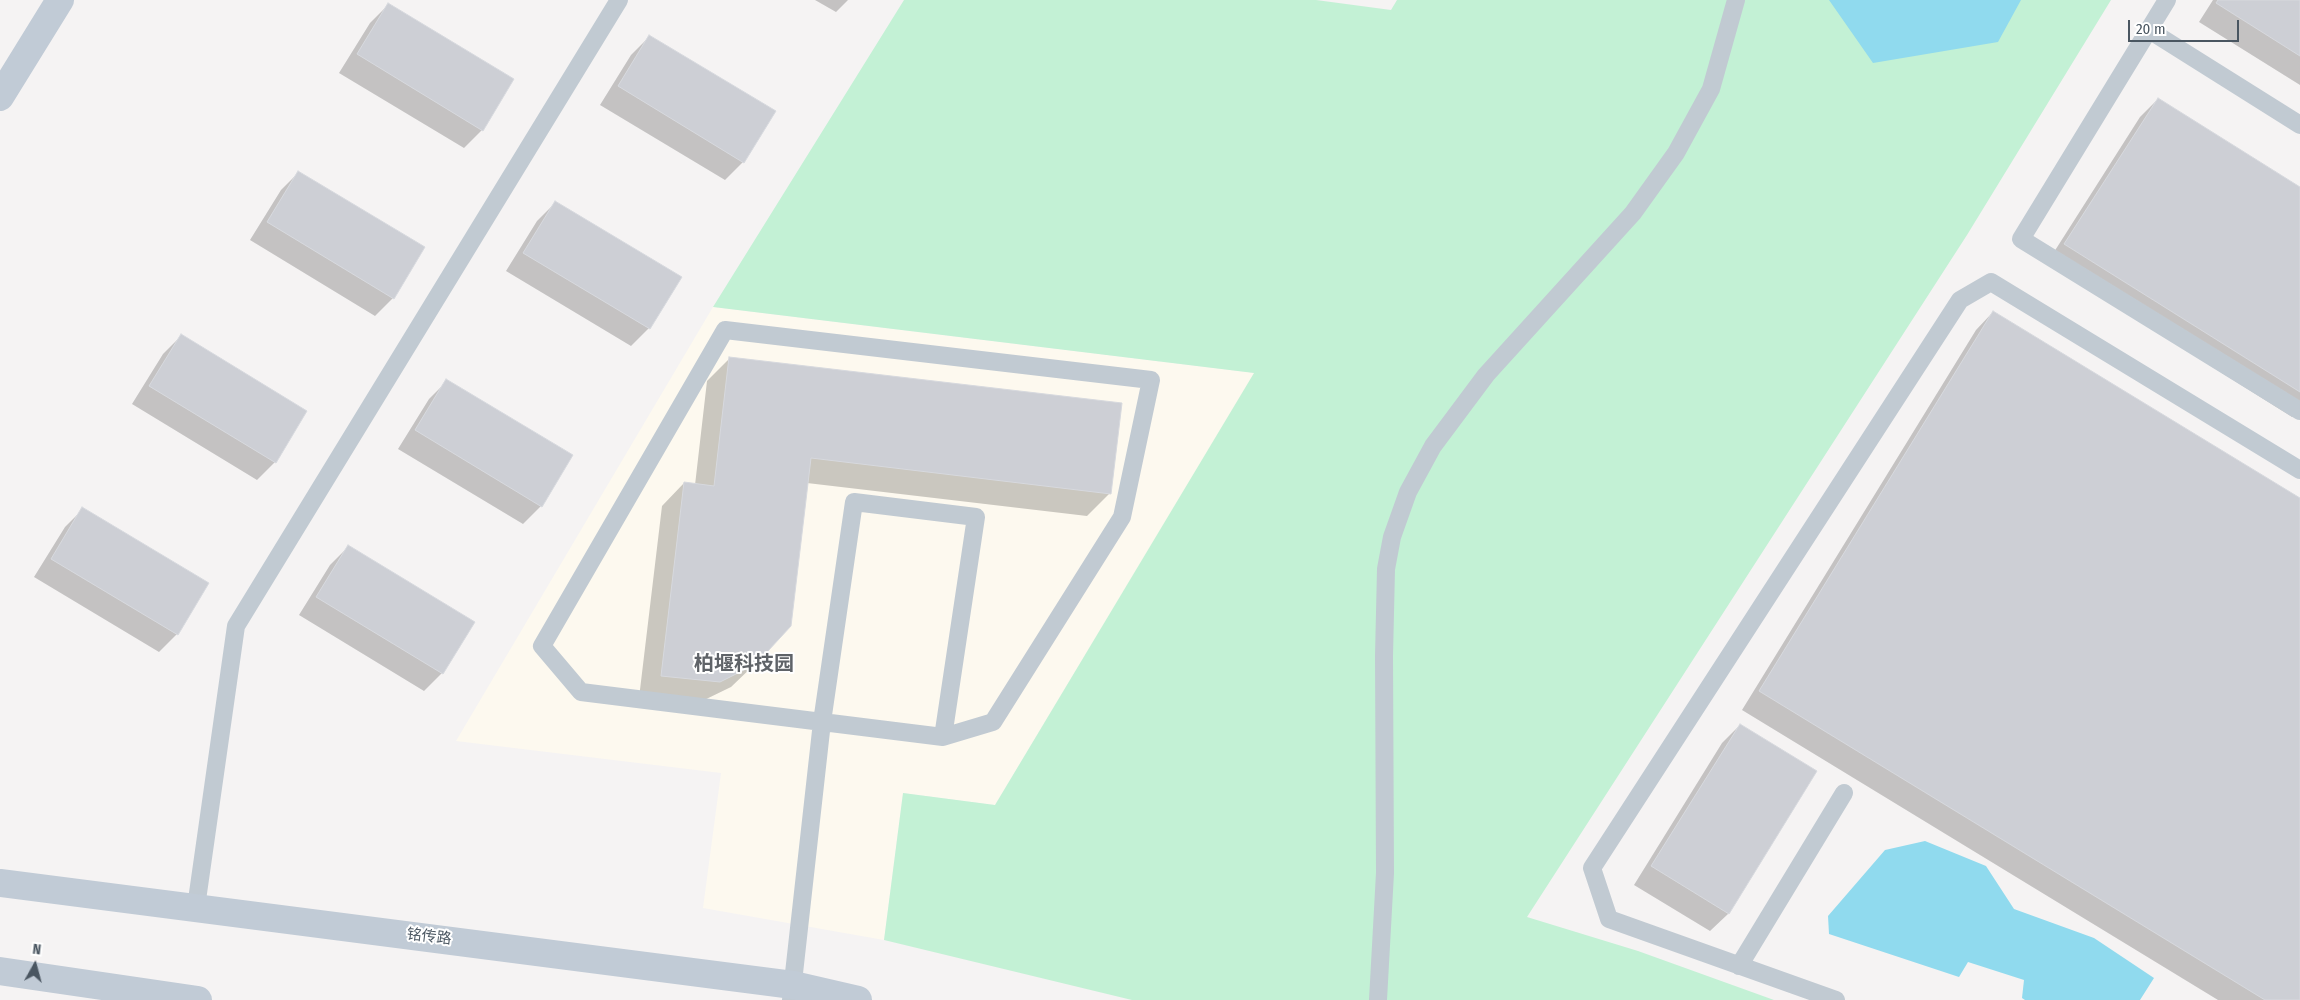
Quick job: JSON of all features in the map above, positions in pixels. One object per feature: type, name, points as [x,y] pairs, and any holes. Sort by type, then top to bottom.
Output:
[{"type":"main road","points":[[0,97],[60,0]]},
{"type":"main road","name":"铭传路","points":[[0,882],[196,907],[858,1000]]},
{"type":"main road","points":[[0,971],[198,1000]]},
{"type":"lane","points":[[196,907],[236,626],[619,0]]},
{"type":"lane","points":[[1378,1000],[1385,873],[1384,656],[1386,569],[1392,538],[1408,492],[1433,446],[1486,375],[1633,213],[1676,153],[1711,89],[1736,0]]},
{"type":"lane","points":[[2167,0],[2020,240],[2300,411]]},
{"type":"lane","points":[[2149,30],[2300,125]]},
{"type":"lane","points":[[1836,1000],[1609,919],[1592,868],[1960,300],[1991,282],[2300,470]]},
{"type":"lane","points":[[725,330],[1152,380],[1122,517],[993,722],[944,737],[822,722],[581,692],[542,646],[725,330]]},
{"type":"lane","points":[[792,992],[822,722],[854,502],[976,517],[944,737]]},
{"type":"lane","points":[[1739,966],[1844,792]]},
{"type":"shaded area","points":[[713,307],[1255,373],[995,805],[903,793],[884,940],[703,908],[721,773],[456,741]]},
{"type":"green space","points":[[904,0],[1316,0],[1391,10],[1397,0],[2111,0],[1967,235],[1527,917],[1638,951],[1774,1000],[1132,1000],[884,940],[903,793],[995,805],[1254,373],[713,307]]},
{"type":"water","points":[[1829,0],[2021,0],[1998,42],[1873,63]]},
{"type":"water","points":[[1925,841],[1986,866],[2014,909],[2094,938],[2154,978],[2140,1000],[2025,1000],[2022,998],[2024,980],[1968,962],[1959,977],[1829,934],[1828,916],[1885,850]]},
{"type":"building","points":[[2218,0],[2300,0],[2300,56],[2216,3]]},
{"type":"building","points":[[388,3],[514,79],[483,131],[357,54]]},
{"type":"building","points":[[649,35],[776,111],[744,163],[618,86]]},
{"type":"building","points":[[2158,98],[2300,187],[2300,392],[2064,244]]},
{"type":"building","points":[[298,171],[425,247],[394,299],[267,222]]},
{"type":"building","points":[[555,201],[682,277],[650,329],[523,253]]},
{"type":"building","points":[[1993,311],[2300,498],[2300,1000],[2265,1000],[1759,691]]},
{"type":"building","points":[[181,334],[307,411],[276,463],[149,386]]},
{"type":"building","points":[[729,357],[1122,403],[1111,494],[811,458],[791,626],[756,664],[720,682],[661,676],[684,482],[714,486]]},
{"type":"building","points":[[446,379],[573,455],[542,507],[415,430]]},
{"type":"building","points":[[82,507],[209,583],[178,635],[51,559]]},
{"type":"building","points":[[348,545],[475,622],[443,674],[316,597]]},
{"type":"building","points":[[1740,724],[1817,771],[1729,914],[1651,866]]},
{"type":"district","name":"柏堰科技园","points":[[744,664]]}]
